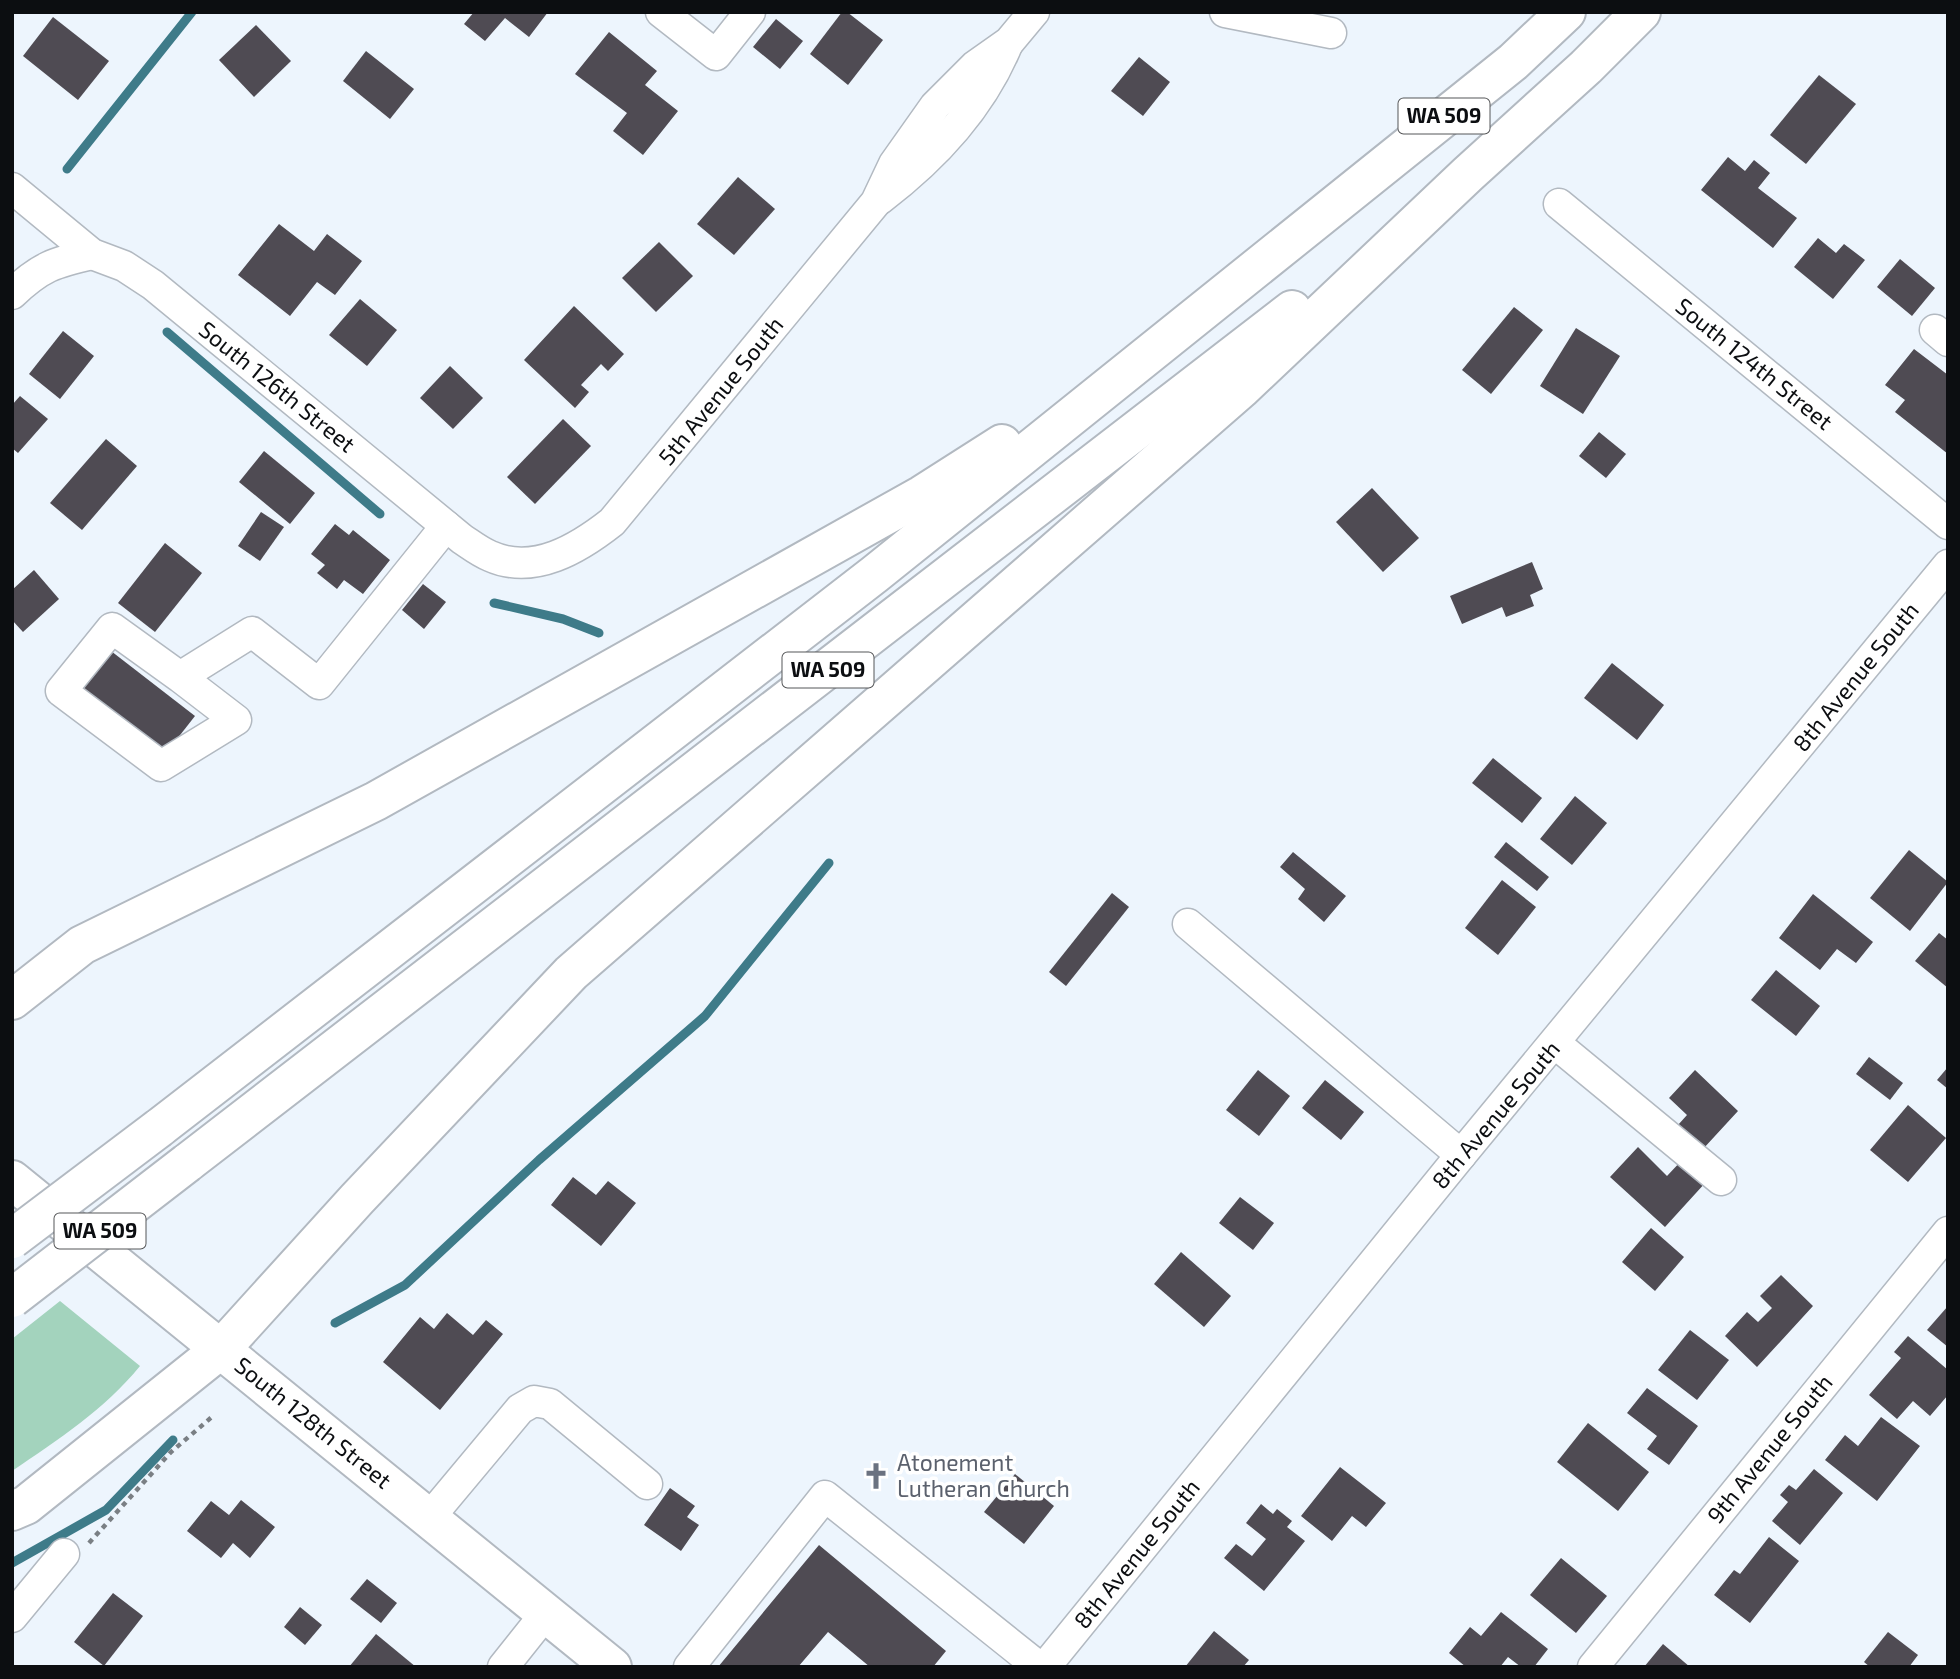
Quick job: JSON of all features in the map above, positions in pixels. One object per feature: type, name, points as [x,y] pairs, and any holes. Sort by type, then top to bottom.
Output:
[{"type":"main road","name":"WA 509","points":[[12,1239],[159,1129],[876,574],[1318,216],[1513,62],[1566,12]]},
{"type":"main road","name":"WA 509","points":[[12,1298],[1468,174],[1586,67],[1640,12]]},
{"type":"main road","points":[[12,1511],[26,1505],[221,1349],[357,1199],[571,973],[1241,389],[1468,174]]},
{"type":"main road","points":[[12,1000],[82,945],[376,801],[922,495],[1092,386],[1318,216]]},
{"type":"main road","name":"South 128th Street","points":[[12,1180],[612,1667]]},
{"type":"street","points":[[661,12],[716,55],[750,12]]},
{"type":"street","name":"5th Avenue South","points":[[549,559],[582,546],[612,522],[876,202],[894,164],[935,106],[975,66],[1009,42],[1034,12]]},
{"type":"street","points":[[1225,12],[1331,33]]},
{"type":"street","name":"South 126th Street","points":[[12,188],[92,254],[124,266],[153,285],[446,526],[491,557],[517,563],[549,559]]},
{"type":"street","name":"South 124th Street","points":[[1559,204],[1948,524]]},
{"type":"street","points":[[12,294],[36,271],[57,261],[92,254]]},
{"type":"street","points":[[180,677],[252,632],[319,684],[446,526]]},
{"type":"street","name":"8th Avenue South","points":[[1045,1667],[1461,1155],[1556,1044],[1948,565]]},
{"type":"street","points":[[112,628],[180,677],[236,720],[160,766],[61,691],[112,628]]},
{"type":"street","points":[[1188,923],[1461,1155]]},
{"type":"street","points":[[1556,1044],[1721,1180]]},
{"type":"street","name":"9th Avenue South","points":[[1593,1667],[1948,1232]]},
{"type":"street","points":[[429,1518],[520,1409],[534,1401],[550,1404],[647,1484]]},
{"type":"street","points":[[688,1667],[825,1496],[1039,1667]]},
{"type":"street","points":[[12,1617],[64,1554]]},
{"type":"street","points":[[503,1667],[546,1613]]},
{"type":"path","points":[[64,1554],[73,1541],[82,1549],[171,1452],[213,1416]]},
{"type":"green space","points":[[60,1301],[140,1366],[96,1410],[12,1471],[12,1339]]},
{"type":"building","points":[[474,12],[548,12],[529,37],[505,18],[485,41],[464,24]]},
{"type":"building","points":[[842,12],[847,12],[883,40],[848,85],[810,54]]},
{"type":"building","points":[[53,17],[109,61],[78,100],[23,56]]},
{"type":"building","points":[[776,19],[803,41],[780,69],[753,47]]},
{"type":"building","points":[[256,25],[291,61],[254,97],[219,60]]},
{"type":"building","points":[[609,32],[657,71],[645,85],[678,111],[643,155],[613,131],[627,113],[575,74]]},
{"type":"building","points":[[366,51],[414,89],[390,119],[343,81]]},
{"type":"building","points":[[1139,57],[1170,82],[1143,116],[1111,91]]},
{"type":"building","points":[[1819,75],[1856,104],[1806,164],[1770,135]]},
{"type":"building","points":[[1728,157],[1745,171],[1754,160],[1770,173],[1758,188],[1797,218],[1773,248],[1701,190]]},
{"type":"building","points":[[738,177],[775,209],[734,255],[697,224]]},
{"type":"building","points":[[279,224],[314,251],[327,234],[362,261],[335,295],[317,282],[290,316],[238,275]]},
{"type":"building","points":[[1818,238],[1836,253],[1844,244],[1865,260],[1833,299],[1794,267]]},
{"type":"building","points":[[659,242],[693,276],[656,312],[622,278]]},
{"type":"building","points":[[1900,259],[1935,288],[1912,316],[1877,287]]},
{"type":"building","points":[[360,299],[397,330],[367,366],[329,335]]},
{"type":"building","points":[[574,306],[624,354],[608,371],[601,364],[581,385],[589,392],[575,408],[524,360]]},
{"type":"building","points":[[1514,307],[1543,330],[1491,394],[1462,370]]},
{"type":"building","points":[[1576,328],[1620,356],[1583,414],[1540,386]]},
{"type":"building","points":[[63,331],[94,356],[60,399],[29,374]]},
{"type":"building","points":[[1914,349],[1948,375],[1948,454],[1895,412],[1905,400],[1885,385]]},
{"type":"building","points":[[450,366],[483,398],[453,429],[420,398]]},
{"type":"building","points":[[20,396],[48,419],[18,453],[12,448],[12,405]]},
{"type":"building","points":[[563,419],[591,446],[535,504],[507,477]]},
{"type":"building","points":[[1599,432],[1626,454],[1606,478],[1579,456]]},
{"type":"building","points":[[106,439],[137,466],[82,530],[50,503]]},
{"type":"building","points":[[264,451],[315,493],[290,524],[239,482]]},
{"type":"building","points":[[1372,488],[1419,538],[1383,572],[1336,522]]},
{"type":"building","points":[[261,512],[284,527],[260,561],[238,546]]},
{"type":"building","points":[[335,524],[349,535],[353,530],[390,560],[363,594],[344,580],[337,589],[317,573],[325,565],[311,554]]},
{"type":"building","points":[[165,543],[202,573],[155,632],[118,603]]},
{"type":"building","points":[[1532,562],[1543,589],[1530,595],[1534,606],[1506,617],[1502,607],[1462,624],[1450,596]]},
{"type":"building","points":[[34,570],[59,599],[23,632],[12,620],[12,590]]},
{"type":"building","points":[[423,584],[446,602],[424,629],[402,610]]},
{"type":"building","points":[[111,651],[195,716],[166,753],[82,689]]},
{"type":"building","points":[[1612,663],[1664,705],[1637,740],[1584,698]]},
{"type":"building","points":[[1493,758],[1542,798],[1522,823],[1472,783]]},
{"type":"building","points":[[1575,796],[1607,823],[1572,865],[1540,839]]},
{"type":"building","points":[[1506,842],[1549,877],[1537,891],[1494,857]]},
{"type":"building","points":[[1909,850],[1948,882],[1910,931],[1870,898]]},
{"type":"building","points":[[1293,852],[1346,896],[1324,922],[1298,899],[1305,889],[1280,867]]},
{"type":"building","points":[[1502,880],[1536,907],[1498,955],[1465,928]]},
{"type":"building","points":[[1112,893],[1129,907],[1066,986],[1049,972]]},
{"type":"building","points":[[1813,894],[1873,942],[1856,963],[1837,949],[1820,970],[1779,938]]},
{"type":"building","points":[[1939,933],[1948,940],[1948,988],[1915,961]]},
{"type":"building","points":[[1776,970],[1820,1006],[1796,1036],[1751,1000]]},
{"type":"building","points":[[1869,1057],[1903,1083],[1890,1100],[1856,1074]]},
{"type":"building","points":[[1948,1067],[1948,1089],[1937,1080]]},
{"type":"building","points":[[1258,1070],[1290,1096],[1259,1136],[1226,1110]]},
{"type":"building","points":[[1695,1070],[1738,1111],[1703,1149],[1678,1125],[1687,1115],[1669,1098]]},
{"type":"building","points":[[1325,1080],[1364,1112],[1341,1140],[1302,1108]]},
{"type":"building","points":[[1908,1105],[1946,1138],[1908,1182],[1870,1150]]},
{"type":"building","points":[[1638,1147],[1667,1176],[1683,1159],[1706,1182],[1665,1227],[1610,1177]]},
{"type":"building","points":[[573,1177],[596,1195],[608,1181],[636,1203],[601,1246],[551,1205]]},
{"type":"building","points":[[1240,1197],[1274,1223],[1253,1250],[1219,1223]]},
{"type":"building","points":[[1651,1228],[1684,1257],[1655,1291],[1622,1262]]},
{"type":"building","points":[[1181,1252],[1231,1296],[1204,1327],[1154,1284]]},
{"type":"building","points":[[1781,1275],[1813,1306],[1757,1367],[1725,1336],[1747,1312],[1758,1322],[1772,1308],[1760,1296]]},
{"type":"building","points":[[1948,1306],[1948,1347],[1927,1330]]},
{"type":"building","points":[[447,1313],[473,1335],[486,1320],[503,1334],[440,1410],[383,1362],[420,1317],[434,1329]]},
{"type":"building","points":[[1690,1330],[1729,1360],[1697,1400],[1658,1370]]},
{"type":"building","points":[[1908,1336],[1948,1370],[1948,1395],[1930,1416],[1913,1401],[1897,1419],[1869,1395],[1901,1358],[1894,1352]]},
{"type":"building","points":[[1647,1388],[1698,1426],[1669,1465],[1647,1449],[1657,1436],[1627,1413]]},
{"type":"building","points":[[1881,1417],[1920,1446],[1877,1501],[1825,1460],[1845,1435],[1858,1446]]},
{"type":"building","points":[[1588,1423],[1649,1472],[1618,1511],[1557,1462]]},
{"type":"building","points":[[1340,1467],[1386,1503],[1366,1527],[1352,1516],[1332,1541],[1301,1516]]},
{"type":"building","points":[[1814,1469],[1843,1493],[1800,1545],[1772,1521],[1788,1502],[1780,1495],[1789,1485],[1796,1490]]},
{"type":"building","points":[[1015,1474],[1054,1506],[1024,1544],[984,1512]]},
{"type":"building","points":[[670,1488],[695,1506],[687,1517],[699,1525],[681,1551],[644,1525]]},
{"type":"building","points":[[241,1500],[275,1527],[250,1558],[233,1543],[221,1558],[187,1531],[211,1501],[229,1515]]},
{"type":"building","points":[[1261,1504],[1273,1514],[1277,1509],[1292,1521],[1287,1527],[1305,1541],[1264,1591],[1224,1558],[1236,1544],[1252,1556],[1266,1539],[1246,1523]]},
{"type":"building","points":[[1769,1537],[1799,1561],[1750,1623],[1714,1595],[1734,1570],[1740,1574]]},
{"type":"building","points":[[819,1545],[946,1651],[933,1667],[870,1667],[828,1632],[798,1667],[718,1667]]},
{"type":"building","points":[[1561,1558],[1607,1596],[1576,1633],[1530,1595]]},
{"type":"building","points":[[367,1579],[397,1603],[381,1623],[350,1599]]},
{"type":"building","points":[[113,1593],[143,1616],[104,1666],[74,1642]]},
{"type":"building","points":[[300,1607],[322,1625],[305,1645],[284,1627]]},
{"type":"building","points":[[1501,1612],[1548,1649],[1534,1667],[1521,1667],[1508,1657],[1500,1667],[1466,1667],[1449,1653],[1470,1627],[1481,1636]]},
{"type":"building","points":[[1214,1631],[1249,1660],[1243,1667],[1185,1667]]},
{"type":"building","points":[[1888,1632],[1918,1655],[1909,1667],[1870,1667],[1864,1662]]},
{"type":"building","points":[[376,1634],[416,1667],[349,1667]]},
{"type":"building","points":[[1663,1644],[1690,1667],[1644,1667]]},
{"type":"waterway","points":[[67,169],[192,12]]},
{"type":"waterway","points":[[167,332],[380,514]]},
{"type":"waterway","points":[[494,603],[563,619],[599,633]]},
{"type":"waterway","points":[[335,1323],[405,1285],[539,1160],[705,1016],[829,863]]},
{"type":"waterway","points":[[12,1563],[106,1510],[173,1440]]},
{"type":"place","name":"Atonement Lutheran Church","points":[[876,1476]]}]
